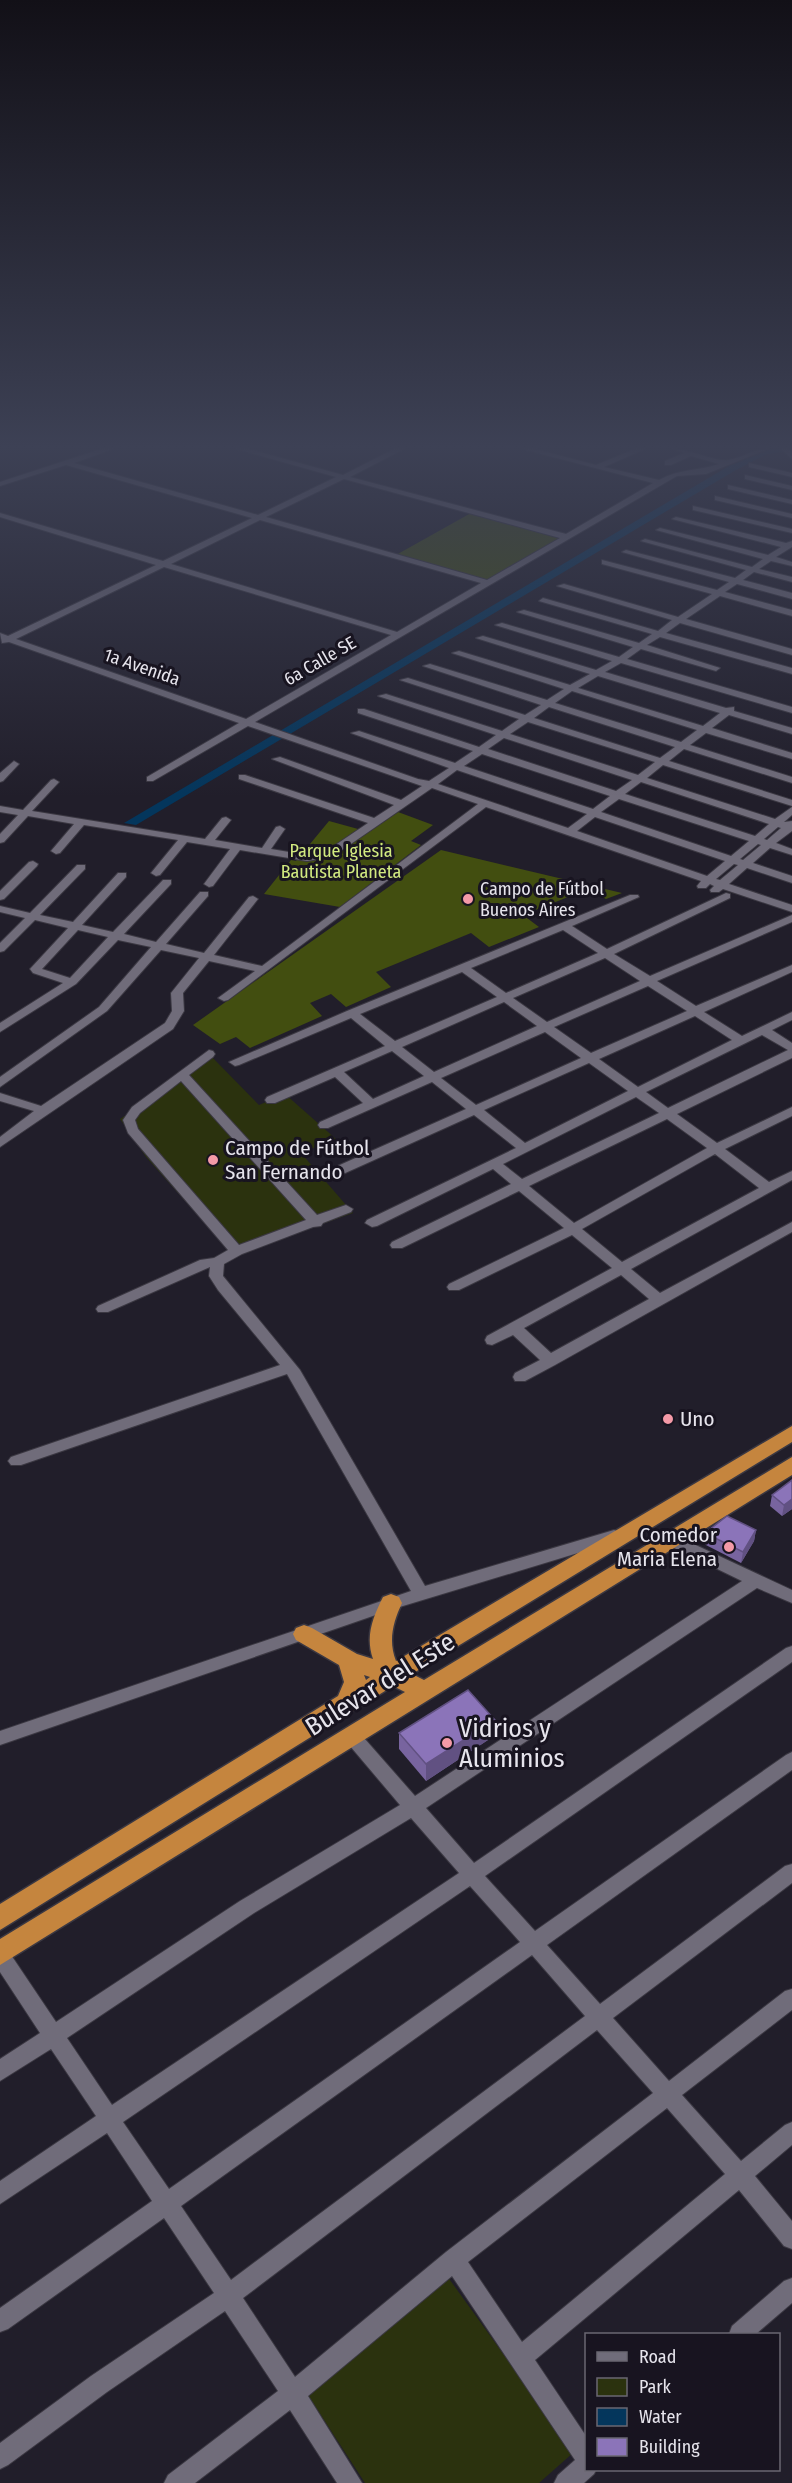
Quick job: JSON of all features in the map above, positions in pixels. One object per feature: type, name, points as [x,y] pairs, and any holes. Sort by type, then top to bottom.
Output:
[{"type":"highway","name":"Bulevar del Este","points":[[0,1918],[392,1675],[792,1433]]},
{"type":"highway","name":"Bulevar del Este","points":[[0,1954],[423,1690],[792,1465]]},
{"type":"highway","points":[[391,1604],[382,1620],[380,1656],[392,1675]]},
{"type":"highway","points":[[304,1634],[348,1660],[392,1675],[423,1690]]},
{"type":"highway","points":[[347,1704],[355,1682],[348,1660]]},
{"type":"street","points":[[3,640],[162,565]]},
{"type":"street","points":[[167,565],[399,634]]},
{"type":"street","points":[[425,565],[489,583]]},
{"type":"street","name":"6a Calle SE","points":[[150,779],[520,565]]},
{"type":"street","points":[[616,565],[792,613]]},
{"type":"street","points":[[677,565],[792,596]]},
{"type":"street","points":[[732,565],[792,580]]},
{"type":"street","points":[[0,809],[307,858],[323,856],[401,804],[423,785],[481,750],[571,688],[620,660],[659,634],[675,620],[759,565]]},
{"type":"street","points":[[561,586],[792,652]]},
{"type":"street","points":[[543,601],[788,670],[792,662]]},
{"type":"street","points":[[521,612],[716,668]]},
{"type":"street","points":[[498,625],[792,710]]},
{"type":"street","points":[[480,638],[597,675],[792,731]]},
{"type":"street","name":"1a Avenida","points":[[3,640],[248,722],[481,806]]},
{"type":"street","points":[[456,653],[792,756]]},
{"type":"street","points":[[427,666],[792,780]]},
{"type":"street","points":[[405,680],[792,803]]},
{"type":"street","points":[[383,696],[791,826]]},
{"type":"street","points":[[568,833],[746,697]]},
{"type":"street","points":[[361,711],[792,852]]},
{"type":"street","points":[[356,733],[792,880]]},
{"type":"street","points":[[277,759],[401,804]]},
{"type":"street","points":[[0,779],[14,764]]},
{"type":"street","points":[[242,777],[375,822]]},
{"type":"street","points":[[0,840],[54,782]]},
{"type":"street","points":[[481,806],[568,833],[714,888]]},
{"type":"street","points":[[481,806],[792,916]]},
{"type":"street","points":[[224,998],[481,806]]},
{"type":"street","points":[[714,888],[733,860],[792,810]]},
{"type":"street","points":[[208,842],[226,820]]},
{"type":"street","points":[[56,851],[81,822]]},
{"type":"street","points":[[271,1100],[607,953],[714,888],[791,826]]},
{"type":"street","points":[[265,851],[280,829]]},
{"type":"street","points":[[156,873],[185,838]]},
{"type":"street","points":[[0,1083],[103,1009],[161,945],[207,889],[237,847]]},
{"type":"street","points":[[0,897],[33,864]]},
{"type":"street","points":[[0,949],[81,867]]},
{"type":"street","points":[[72,982],[49,975],[48,957],[122,875]]},
{"type":"street","points":[[0,1028],[72,982],[167,882]]},
{"type":"street","points":[[235,1062],[634,897]]},
{"type":"street","points":[[0,1143],[43,1110],[170,1026],[178,1017],[180,1005],[177,993],[253,899]]},
{"type":"street","points":[[0,909],[264,970]]},
{"type":"street","points":[[324,1125],[651,981],[792,916]]},
{"type":"street","points":[[564,926],[740,1040]]},
{"type":"street","points":[[462,967],[588,1059],[716,1148],[768,1188]]},
{"type":"street","points":[[338,1171],[792,968]]},
{"type":"street","points":[[351,1013],[524,1148]]},
{"type":"street","points":[[372,1223],[495,1164],[633,1091],[792,1016]]},
{"type":"street","points":[[763,1030],[792,1048]]},
{"type":"street","points":[[397,1245],[792,1053]]},
{"type":"street","points":[[209,1054],[136,1110],[129,1120],[132,1130],[237,1251]]},
{"type":"street","points":[[336,1071],[371,1104]]},
{"type":"street","points":[[182,1075],[316,1223]]},
{"type":"street","points":[[0,1097],[43,1110]]},
{"type":"street","points":[[454,1287],[571,1230],[716,1148],[792,1111]]},
{"type":"street","points":[[495,1164],[522,1183],[571,1230],[658,1299]]},
{"type":"street","points":[[492,1340],[792,1175]]},
{"type":"street","points":[[103,1309],[205,1263],[217,1262],[237,1251],[316,1223],[346,1209]]},
{"type":"street","points":[[520,1377],[792,1226]]},
{"type":"street","points":[[217,1262],[216,1276],[290,1367],[421,1594]]},
{"type":"street","points":[[514,1328],[550,1361]]},
{"type":"street","points":[[16,1461],[290,1367]]},
{"type":"street","points":[[0,1738],[421,1594],[630,1532]]},
{"type":"street","points":[[670,1539],[756,1580],[788,1591]]},
{"type":"street","points":[[0,2071],[247,1908],[413,1807],[756,1580]]},
{"type":"street","points":[[0,2193],[472,1875],[792,1653]]},
{"type":"street","points":[[351,1735],[472,1875],[740,2175],[792,2238]]},
{"type":"street","points":[[0,2320],[792,1760]]},
{"type":"street","points":[[0,2457],[99,2384],[229,2295],[792,1872]]},
{"type":"street","points":[[0,1954],[110,2121],[167,2200],[350,2483]]},
{"type":"street","points":[[176,2483],[294,2394],[454,2260],[792,1998]]},
{"type":"street","points":[[519,2359],[792,2132]]},
{"type":"street","points":[[454,2260],[585,2454]]},
{"type":"street","points":[[741,2333],[792,2289]]},
{"type":"street","points":[[566,2483],[585,2467]]},
{"type":"green space","points":[[430,565],[520,565],[490,582]]},
{"type":"green space","name":"Parque Iglesia Bautista Planeta","points":[[398,812],[433,825],[411,841],[421,845],[340,907],[264,894],[291,860],[296,861],[329,821],[369,832]]},
{"type":"green space","points":[[441,850],[622,893],[606,899],[588,889],[523,915],[539,927],[489,947],[471,933],[376,972],[391,987],[346,1007],[331,994],[310,1003],[322,1016],[250,1048],[236,1037],[220,1044],[193,1025]]},
{"type":"green space","points":[[211,1056],[259,1105],[285,1094],[336,1139],[301,1153],[353,1213],[234,1256],[146,1157],[120,1119]]},
{"type":"green space","points":[[442,2269],[574,2452],[539,2483],[365,2483],[300,2383]]},
{"type":"water","points":[[561,565],[576,565],[136,825],[124,823]]},
{"type":"building","points":[[792,1480],[792,1499],[784,1505],[772,1495]]},
{"type":"building","points":[[727,1516],[756,1530],[743,1552],[705,1533]]},
{"type":"building","points":[[468,1690],[495,1720],[426,1764],[399,1733]]},
{"type":"place","name":"Campo de Fútbol Buenos Aires","points":[[468,899]]},
{"type":"place","name":"Campo de Fútbol San Fernando","points":[[213,1160]]},
{"type":"place","name":"Uno","points":[[668,1419]]},
{"type":"place","name":"Comedor Maria Elena","points":[[729,1547]]},
{"type":"place","name":"Vidrios y Aluminios","points":[[447,1743]]}]
